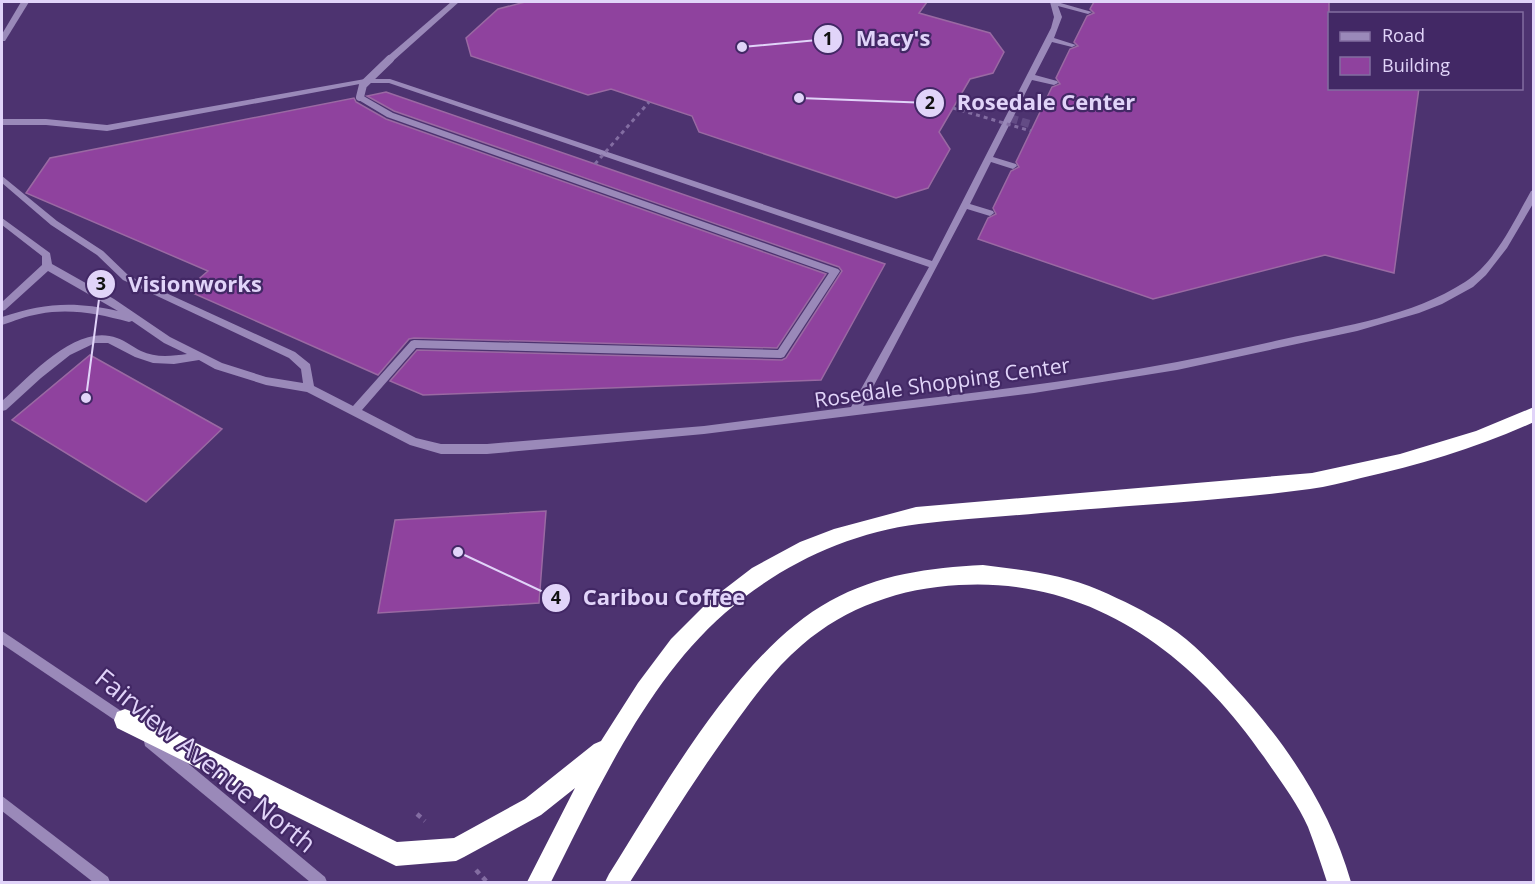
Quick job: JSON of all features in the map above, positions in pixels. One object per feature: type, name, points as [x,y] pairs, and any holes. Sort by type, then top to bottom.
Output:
[{"type":"highway","points":[[539,882],[608,747],[649,686],[709,613],[755,577],[805,548],[853,530],[916,516],[1312,481],[1400,462],[1434,452],[1480,438],[1533,414]]},
{"type":"highway","points":[[617,882],[697,756],[754,680],[794,638],[837,608],[883,588],[930,577],[983,574],[1039,581],[1093,597],[1161,633],[1207,672],[1254,723],[1297,785],[1317,820],[1339,882]]},
{"type":"highway","points":[[125,720],[396,854],[456,849],[532,807],[608,747]]},
{"type":"street","points":[[2,39],[25,2]]},
{"type":"street","points":[[354,412],[414,344],[781,354],[835,271],[390,115],[360,97],[363,85],[455,2]]},
{"type":"street","points":[[1053,2],[1089,12]]},
{"type":"street","points":[[854,412],[934,265],[1050,39],[1058,17],[1053,2]]},
{"type":"street","points":[[1050,39],[1072,45]]},
{"type":"street","points":[[1031,76],[1054,83]]},
{"type":"street","points":[[2,122],[46,122],[107,128],[365,81],[390,81],[934,265]]},
{"type":"street","points":[[988,158],[1013,166]]},
{"type":"street","points":[[2,179],[54,224],[100,253],[126,278],[292,355],[306,367],[309,388]]},
{"type":"street","name":"Rosedale Shopping Center","points":[[2,221],[44,251],[48,259],[47,266],[111,302],[132,319],[198,357],[250,377],[309,388],[414,442],[441,449],[459,450],[642,436],[854,412],[1177,366],[1335,332],[1419,309],[1455,293],[1483,273],[1504,246],[1533,193]]},
{"type":"street","points":[[964,205],[990,213]]},
{"type":"street","points":[[2,307],[47,266]]},
{"type":"street","points":[[2,321],[39,309],[62,306],[94,309],[132,319]]},
{"type":"street","points":[[2,407],[74,345],[90,339],[110,339],[140,355],[159,361],[198,357]]},
{"type":"street","name":"Fairview Avenue North","points":[[2,637],[125,720],[320,882]]},
{"type":"street","points":[[2,803],[104,882]]},
{"type":"path","points":[[595,164],[649,102]]},
{"type":"path","points":[[953,108],[1031,131]]},
{"type":"building","points":[[525,2],[927,2],[919,13],[990,33],[1004,52],[993,73],[970,79],[939,132],[950,149],[928,188],[896,198],[699,132],[692,116],[611,89],[588,95],[471,56],[466,38],[498,9]]},
{"type":"building","points":[[1094,2],[1329,2],[1328,90],[1419,90],[1394,273],[1325,255],[1153,299],[978,239],[988,218],[996,214],[993,208],[1011,171],[1019,167],[1016,162],[1052,87],[1060,84],[1056,78],[1070,49],[1078,46],[1074,42],[1087,16],[1094,13],[1090,9]]},
{"type":"building","points":[[386,92],[885,264],[821,380],[423,395],[390,381],[417,350],[782,360],[786,358],[842,271],[839,267],[394,111],[367,96]]},
{"type":"building","points":[[354,98],[356,102],[386,119],[826,274],[777,348],[414,338],[409,339],[378,375],[186,290],[208,271],[26,193],[50,158]]},
{"type":"building","points":[[90,355],[222,429],[146,502],[12,420]]},
{"type":"building","points":[[546,511],[539,603],[378,613],[395,520]]},
{"type":"tunnel","points":[[1010,118],[1033,125]]},
{"type":"place","name":"Macy's","points":[[742,47]]},
{"type":"place","name":"Rosedale Center","points":[[799,98]]},
{"type":"place","name":"Visionworks","points":[[86,398]]},
{"type":"place","name":"Caribou Coffee","points":[[458,552]]}]
